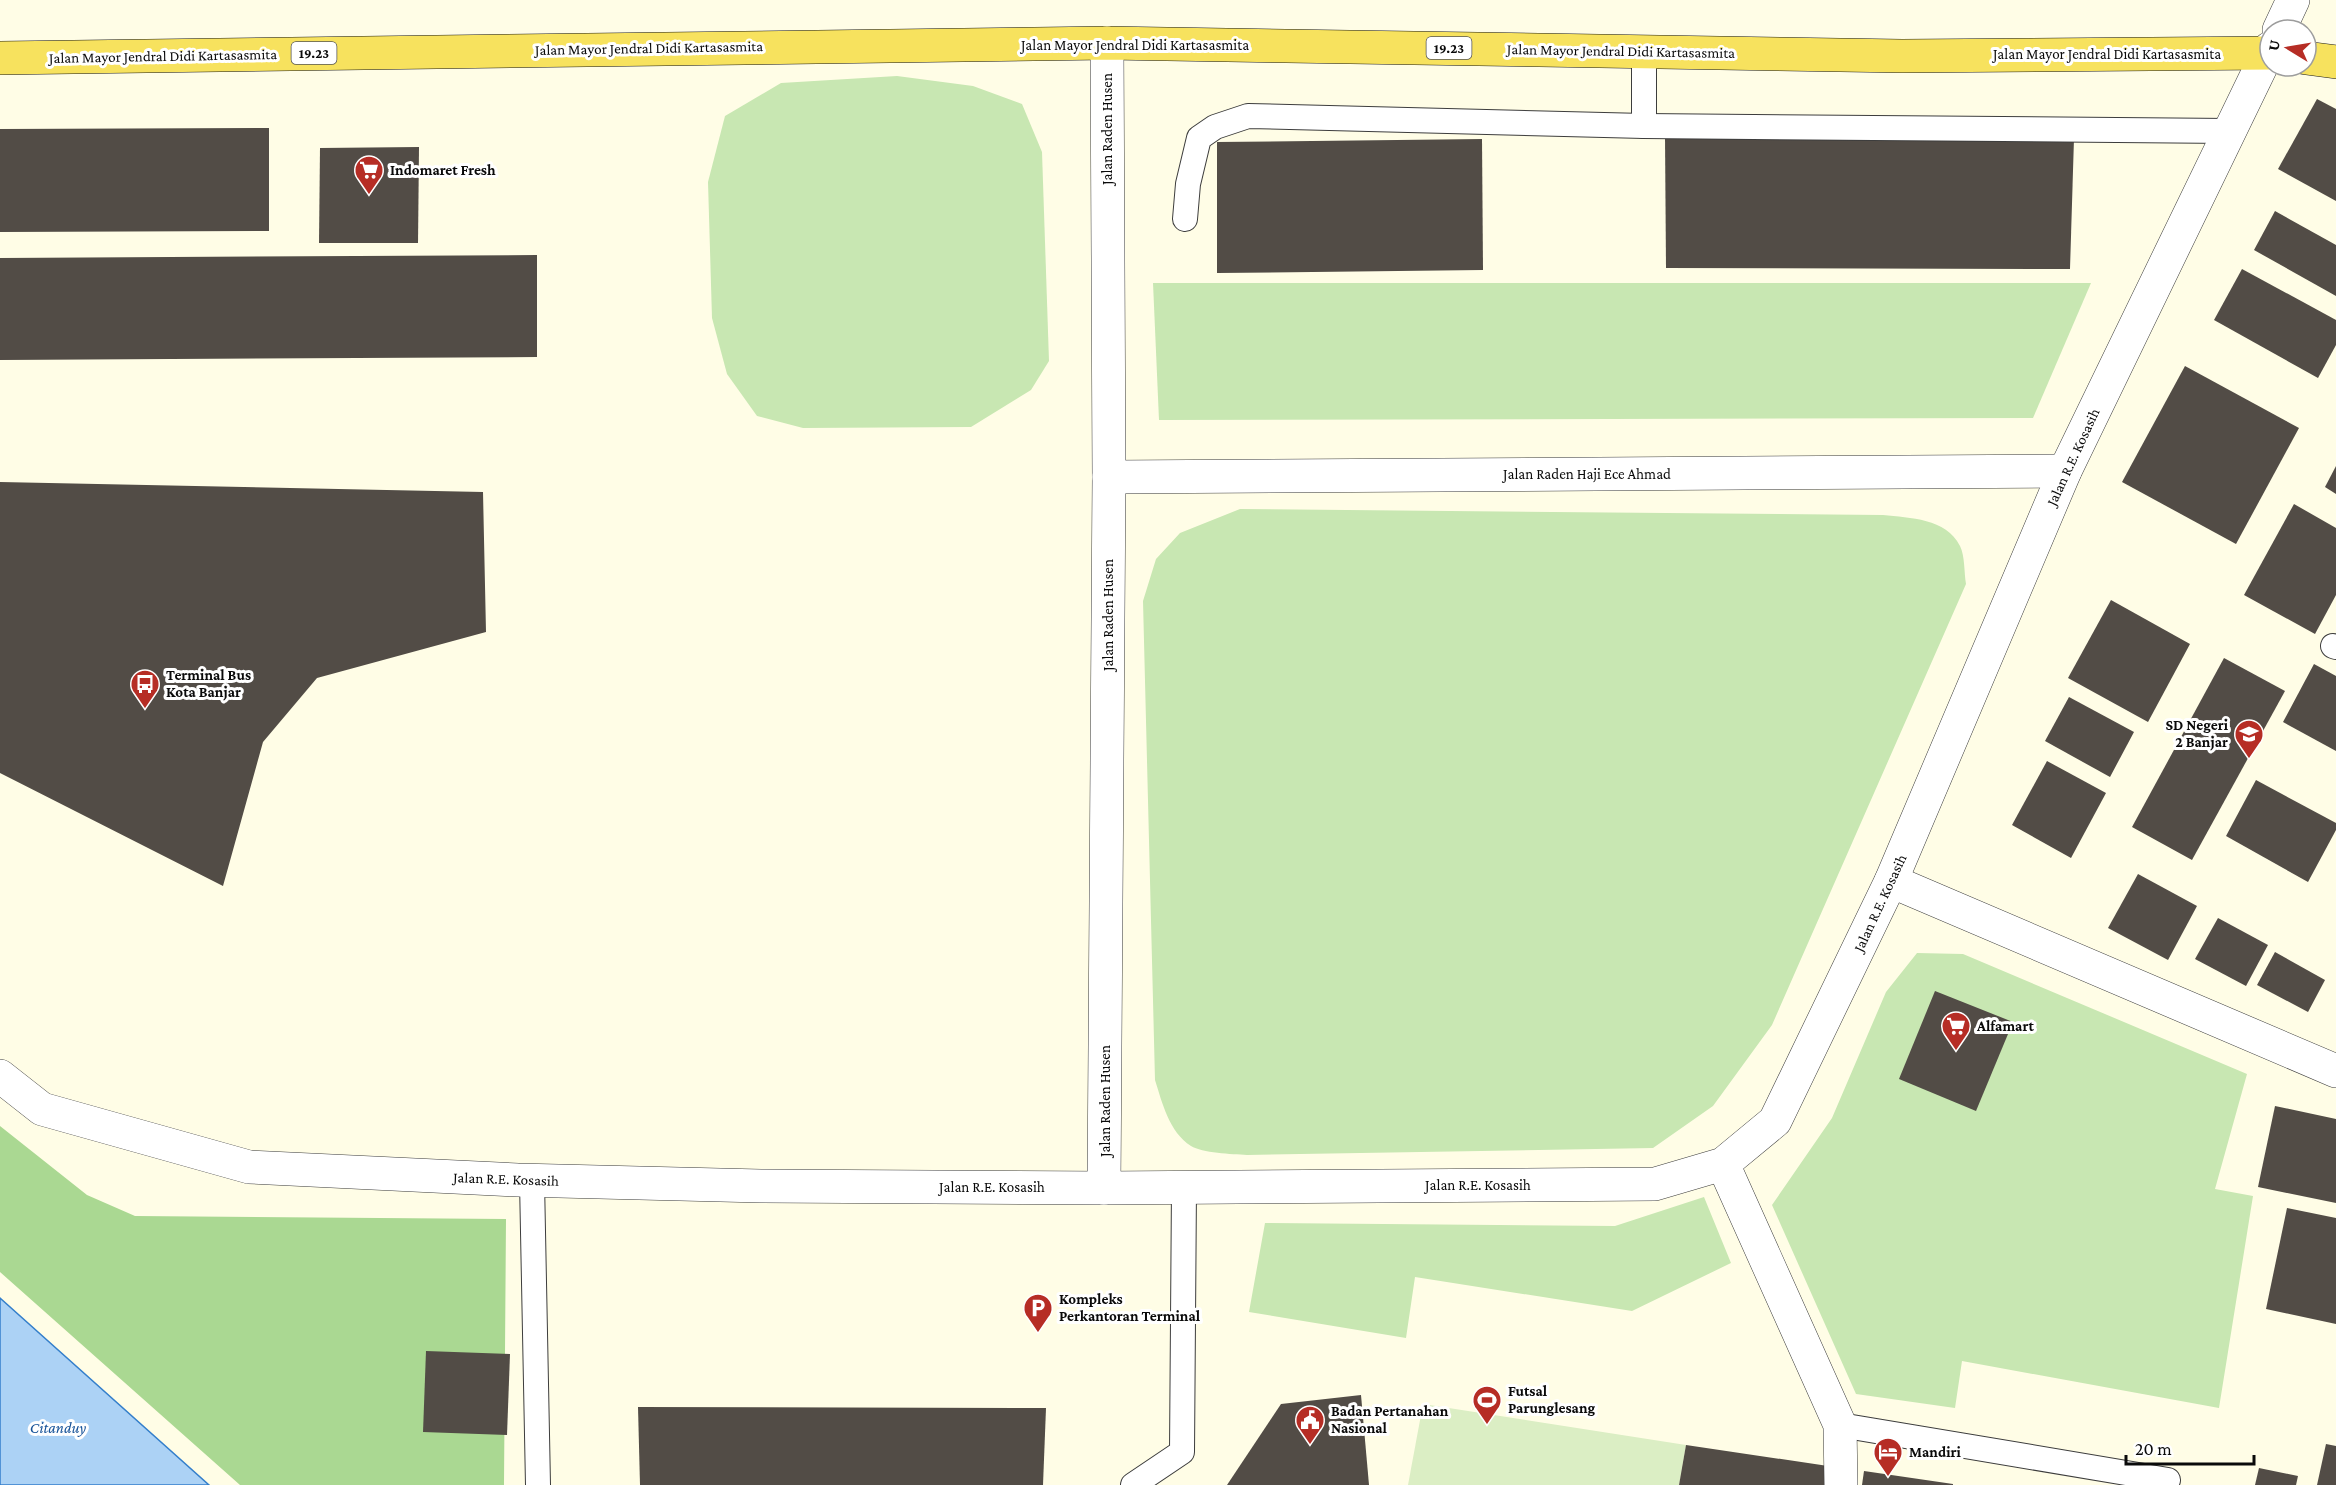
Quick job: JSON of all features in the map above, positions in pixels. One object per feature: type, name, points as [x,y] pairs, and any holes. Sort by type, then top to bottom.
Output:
[{"type":"main road","name":"Jalan Mayor Jendral Didi Kartasasmita","points":[[0,58],[1107,43],[1902,56],[2258,46]]},
{"type":"main road","points":[[2318,60],[2336,62]]},
{"type":"street","name":"Jalan R.E. Kosasih","points":[[2285,18],[2293,0]]},
{"type":"street","name":"Jalan Raden Husen","points":[[1104,1188],[1109,477],[1107,43]]},
{"type":"street","name":"Jalan R.E. Kosasih","points":[[0,1076],[42,1108],[249,1167],[532,1181],[761,1186],[1104,1188],[1655,1184],[1723,1164],[1775,1121],[1891,881],[2065,471],[2258,74]]},
{"type":"street","name":"Jalan Raden Haji Ece Ahmad","points":[[1109,477],[2065,471]]},
{"type":"street","points":[[1891,881],[2336,1071]]},
{"type":"street","points":[[1723,1164],[1840,1425],[1841,1485]]},
{"type":"lane","points":[[1644,52],[1644,126]]},
{"type":"lane","points":[[1185,219],[1188,184],[1199,138],[1215,127],[1248,116],[1644,126],[2230,131]]},
{"type":"lane","points":[[532,1181],[538,1485]]},
{"type":"lane","points":[[1133,1485],[1182,1452],[1184,1187]]},
{"type":"lane","points":[[1840,1425],[2168,1480]]},
{"type":"green space","points":[[897,76],[973,86],[1022,104],[1042,152],[1049,361],[1031,390],[971,427],[803,428],[757,416],[727,374],[712,318],[708,182],[725,116],[781,83]]},
{"type":"green space","points":[[1153,283],[2091,283],[2033,418],[1159,420]]},
{"type":"green space","points":[[1240,509],[1883,515],[1926,521],[1946,530],[1954,537],[1963,554],[1966,584],[1772,1025],[1713,1106],[1653,1148],[1247,1155],[1202,1150],[1191,1146],[1177,1133],[1167,1116],[1155,1080],[1143,601],[1156,559],[1180,533]]},
{"type":"green space","points":[[1917,953],[1963,954],[2247,1074],[2215,1189],[2253,1196],[2219,1408],[1962,1361],[1955,1408],[1856,1394],[1772,1205],[1832,1118],[1886,992]]},
{"type":"green space","points":[[0,1126],[87,1195],[135,1216],[506,1219],[504,1485],[240,1485],[0,1272]]},
{"type":"green space","points":[[1704,1197],[1731,1263],[1632,1311],[1415,1277],[1406,1338],[1249,1312],[1265,1223],[1615,1226]]},
{"type":"green space","name":"Futsal Parunglesang","points":[[1423,1404],[1686,1445],[1679,1485],[1408,1485]]},
{"type":"water","name":"Citanduy","points":[[0,1298],[209,1485],[0,1485]]},
{"type":"building","points":[[2317,99],[2336,109],[2336,201],[2278,169]]},
{"type":"building","points":[[269,128],[269,231],[0,232],[0,129]]},
{"type":"building","points":[[1665,137],[2074,138],[2070,269],[1666,268]]},
{"type":"building","points":[[1482,139],[1483,270],[1217,273],[1217,142]]},
{"type":"building","name":"Indomaret Fresh","points":[[419,147],[418,243],[319,243],[320,148]]},
{"type":"building","points":[[2275,211],[2336,245],[2336,296],[2254,250]]},
{"type":"building","points":[[537,255],[537,357],[0,360],[0,258]]},
{"type":"building","points":[[2242,269],[2336,320],[2336,345],[2318,378],[2214,320]]},
{"type":"building","points":[[2185,366],[2299,428],[2236,544],[2122,482]]},
{"type":"building","points":[[2336,466],[2336,494],[2325,487]]},
{"type":"building","name":"Terminal Bus Kota Banjar","points":[[0,482],[483,492],[486,632],[317,678],[263,742],[223,886],[0,773]]},
{"type":"building","points":[[2294,504],[2336,528],[2336,595],[2315,634],[2244,595]]},
{"type":"building","points":[[2111,600],[2190,644],[2148,722],[2068,678]]},
{"type":"building","points":[[2224,658],[2285,691],[2192,860],[2132,827]]},
{"type":"building","points":[[2314,664],[2336,676],[2336,751],[2283,722]]},
{"type":"building","points":[[2069,697],[2134,732],[2110,777],[2045,741]]},
{"type":"building","points":[[2047,761],[2106,793],[2071,858],[2012,825]]},
{"type":"building","points":[[2256,780],[2336,823],[2336,830],[2308,882],[2226,836]]},
{"type":"building","points":[[2138,874],[2197,906],[2168,960],[2108,928]]},
{"type":"building","points":[[2218,918],[2268,945],[2246,986],[2195,959]]},
{"type":"building","points":[[2275,952],[2325,980],[2308,1012],[2257,985]]},
{"type":"building","name":"Alfamart","points":[[1935,991],[2013,1022],[1976,1111],[1899,1079]]},
{"type":"building","points":[[2275,1106],[2336,1119],[2336,1203],[2258,1187]]},
{"type":"building","points":[[2287,1208],[2336,1218],[2336,1324],[2266,1309]]},
{"type":"building","points":[[426,1351],[510,1354],[507,1435],[423,1432]]},
{"type":"building","name":"Badan Pertanahan Nasional","points":[[1361,1395],[1369,1485],[1227,1485],[1281,1404]]},
{"type":"building","points":[[638,1407],[1046,1408],[1043,1485],[640,1485]]},
{"type":"building","points":[[2326,1444],[2336,1446],[2336,1485],[2317,1485]]},
{"type":"building","points":[[1686,1445],[1828,1466],[1824,1485],[1679,1485]]},
{"type":"building","points":[[2259,1468],[2298,1476],[2296,1485],[2255,1485]]},
{"type":"building","name":"Mandiri","points":[[1864,1471],[1953,1484],[1953,1485],[1862,1485]]},
{"type":"place","name":"Indomaret Fresh","points":[[369,196]]},
{"type":"place","name":"Terminal Bus Kota Banjar","points":[[145,710]]},
{"type":"place","name":"SD Negeri 2 Banjar","points":[[2249,760]]},
{"type":"place","name":"Alfamart","points":[[1956,1052]]},
{"type":"place","name":"Kompleks Perkantoran Terminal","points":[[1038,1334]]},
{"type":"place","name":"Futsal Parunglesang","points":[[1487,1426]]},
{"type":"place","name":"Badan Pertanahan Nasional","points":[[1310,1446]]},
{"type":"place","name":"Mandiri","points":[[1888,1478]]}]
